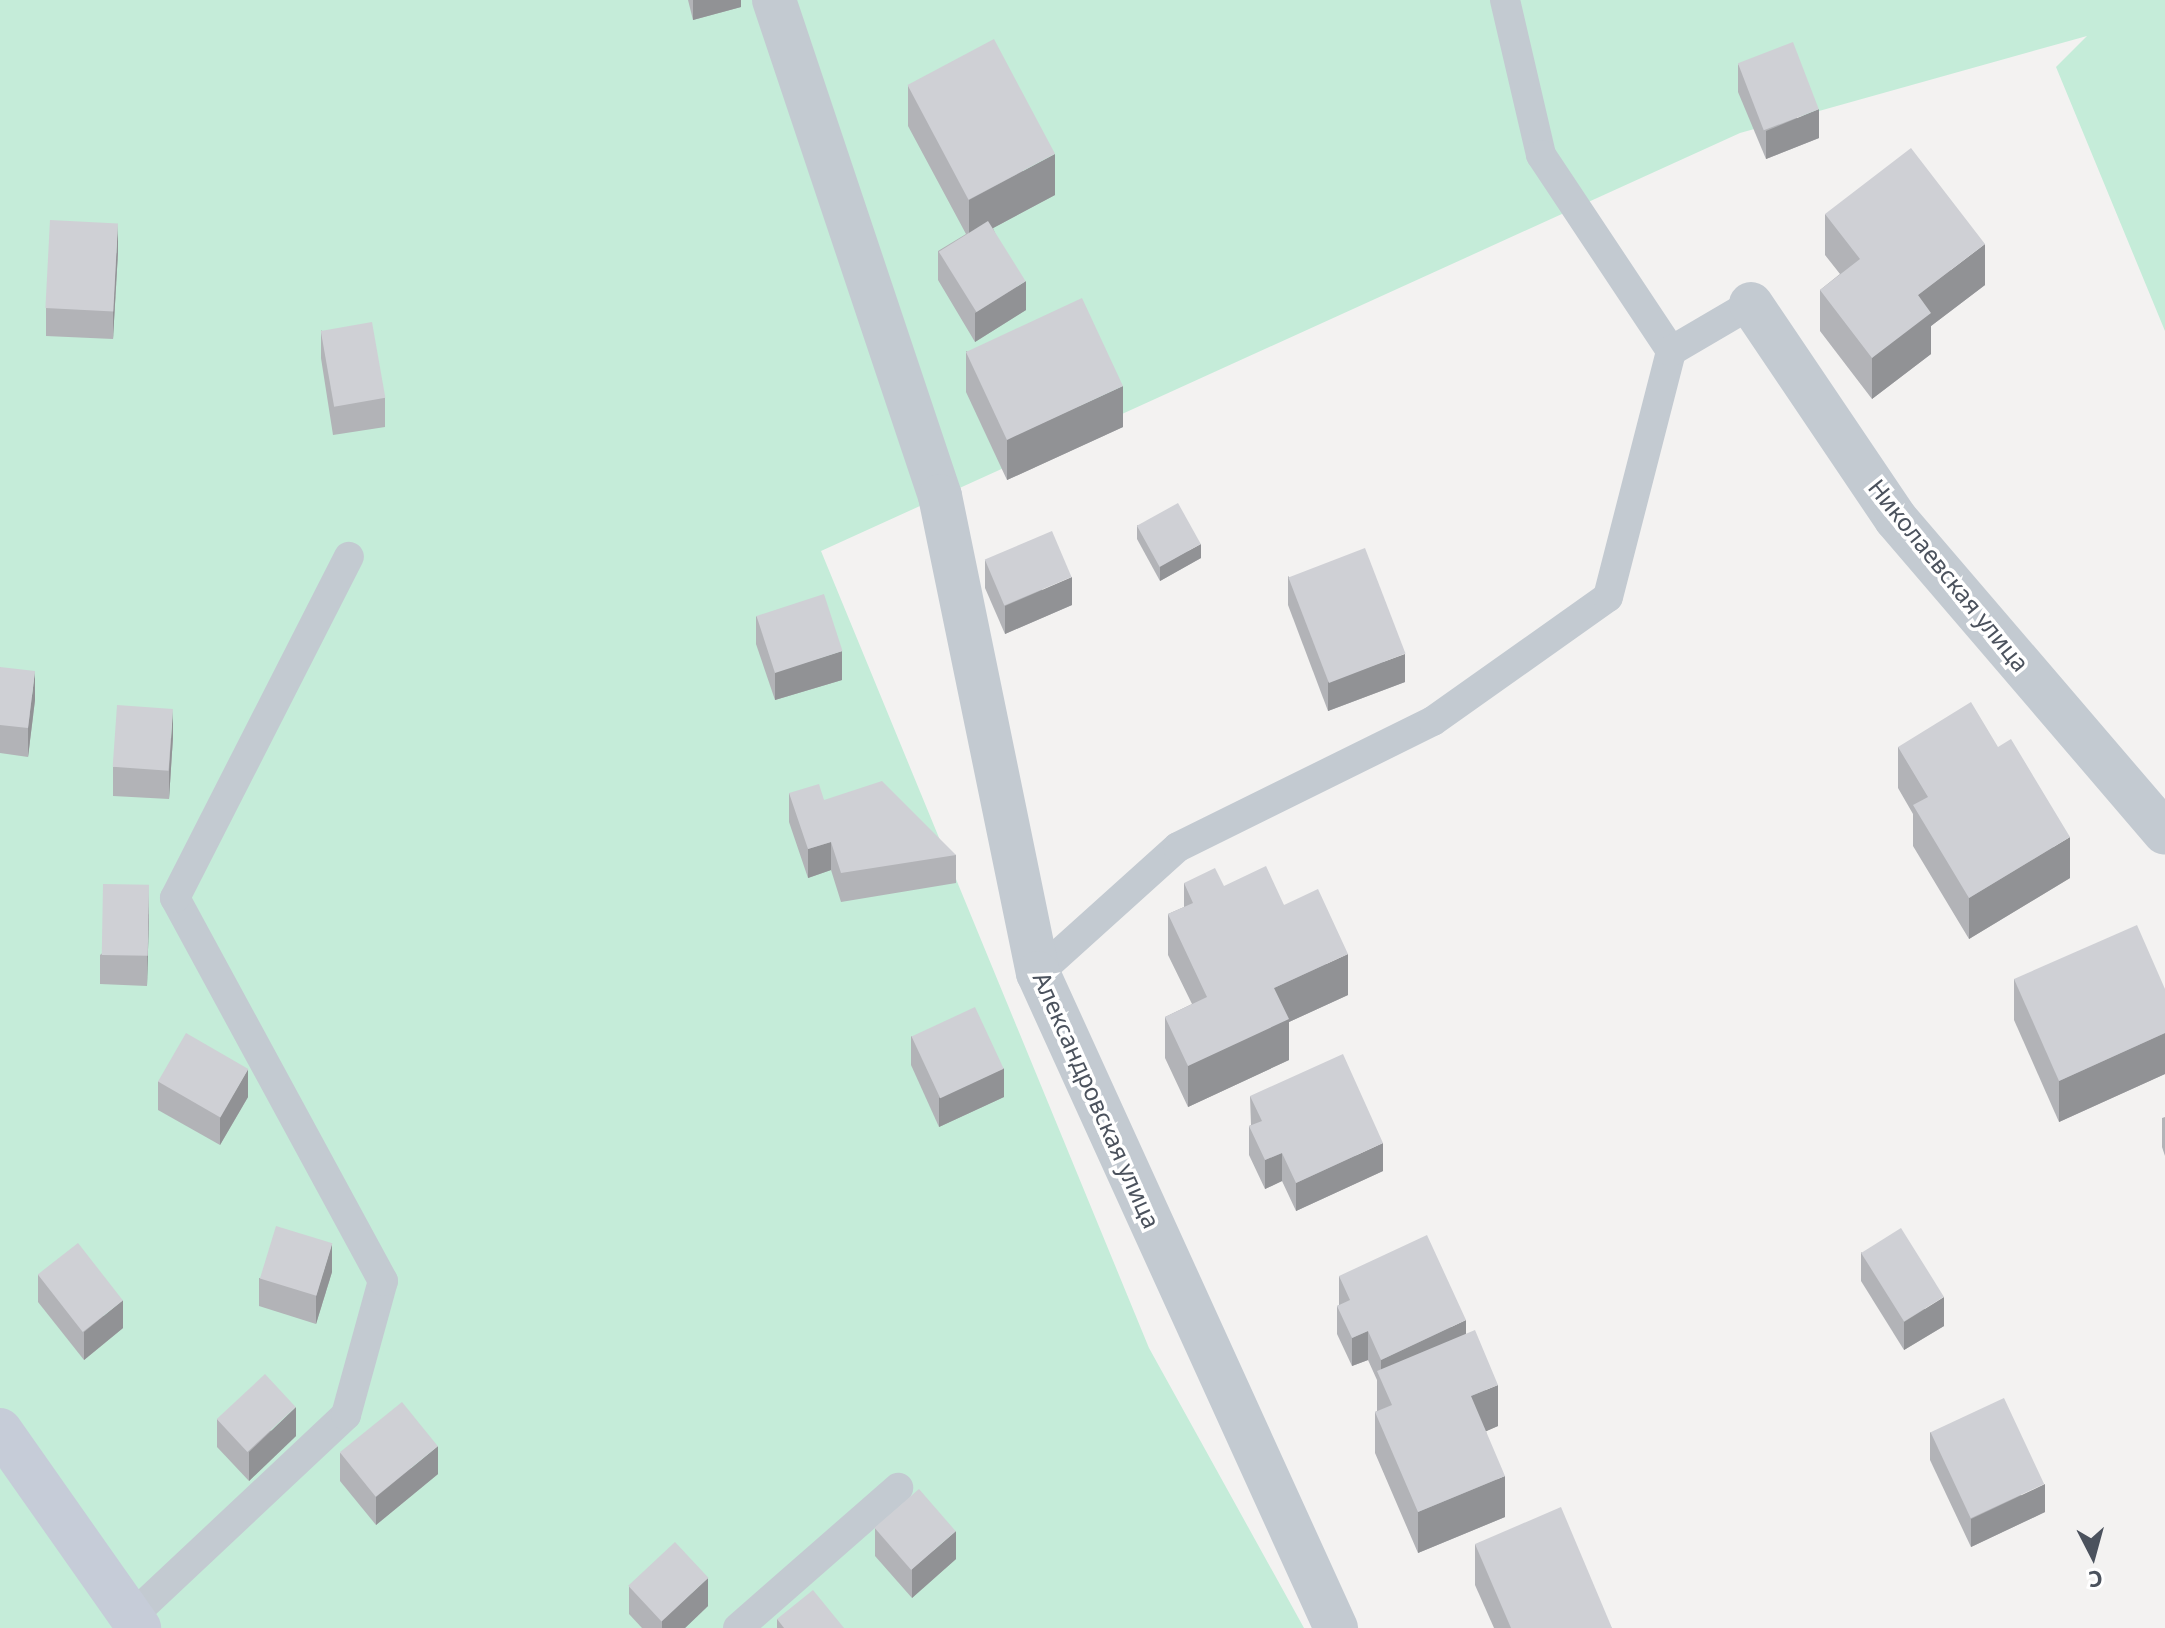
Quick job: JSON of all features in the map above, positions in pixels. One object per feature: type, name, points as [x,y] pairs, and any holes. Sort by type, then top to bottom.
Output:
[{"type":"street","name":"Александровская улица","points":[[774,0],[940,496],[1038,973],[1336,1628]]},
{"type":"street","name":"Николаевская улица","points":[[1751,304],[1896,519],[2165,833]]},
{"type":"street","points":[[0,1430],[135,1622]]},
{"type":"lane","points":[[1505,0],[1541,155],[1671,351]]},
{"type":"lane","points":[[1038,973],[1178,847],[1433,721],[1608,597],[1671,351],[1751,304]]},
{"type":"lane","points":[[135,1622],[346,1415],[383,1281],[175,898],[349,557]]},
{"type":"lane","points":[[738,1628],[898,1488]]},
{"type":"green space","points":[[0,0],[2165,0],[2165,331],[2056,67],[2087,36],[1740,133],[821,551],[1149,1348],[1304,1628],[0,1628]]},
{"type":"building","points":[[994,39],[1055,154],[969,200],[907,85]]},
{"type":"building","points":[[1793,42],[1819,109],[1764,130],[1738,63]]},
{"type":"building","points":[[1911,148],[1985,244],[1918,295],[1931,313],[1872,358],[1820,290],[1860,259],[1825,214]]},
{"type":"building","points":[[50,220],[118,224],[113,311],[45,308]]},
{"type":"building","points":[[988,221],[1026,281],[976,312],[939,252]]},
{"type":"building","points":[[1082,298],[1123,386],[1007,440],[966,352]]},
{"type":"building","points":[[372,322],[385,398],[334,407],[321,331]]},
{"type":"building","points":[[1178,503],[1201,544],[1160,567],[1137,526]]},
{"type":"building","points":[[1052,531],[1072,577],[1004,606],[985,560]]},
{"type":"building","points":[[1365,548],[1405,653],[1329,683],[1288,577]]},
{"type":"building","points":[[824,594],[843,651],[775,673],[756,616]]},
{"type":"building","points":[[0,667],[35,671],[28,728],[0,725]]},
{"type":"building","points":[[1971,702],[1998,747],[2011,739],[2070,837],[1969,898],[1913,805],[1928,797],[1898,747]]},
{"type":"building","points":[[117,705],[173,709],[169,771],[113,767]]},
{"type":"building","points":[[882,781],[956,855],[841,873],[831,842],[808,849],[789,793],[819,784],[824,800]]},
{"type":"building","points":[[1266,866],[1284,905],[1318,889],[1348,954],[1274,988],[1289,1019],[1188,1066],[1165,1017],[1207,997],[1168,914],[1193,903],[1184,883],[1215,868],[1224,886]]},
{"type":"building","points":[[103,884],[149,885],[148,956],[102,955]]},
{"type":"building","points":[[2137,925],[2165,989],[2165,1033],[2059,1081],[2014,979]]},
{"type":"building","points":[[975,1007],[1004,1069],[940,1098],[912,1037]]},
{"type":"building","points":[[186,1033],[248,1069],[220,1117],[158,1081]]},
{"type":"building","points":[[1343,1054],[1383,1143],[1296,1183],[1282,1153],[1265,1160],[1249,1126],[1262,1121],[1250,1096]]},
{"type":"building","points":[[276,1226],[332,1243],[316,1296],[260,1279]]},
{"type":"building","points":[[1901,1228],[1944,1297],[1904,1322],[1861,1253]]},
{"type":"building","points":[[1427,1235],[1466,1320],[1381,1360],[1368,1331],[1352,1338],[1337,1306],[1350,1300],[1339,1276]]},
{"type":"building","points":[[78,1243],[123,1301],[83,1332],[38,1274]]},
{"type":"building","points":[[1475,1330],[1498,1385],[1471,1396],[1505,1476],[1418,1512],[1375,1412],[1392,1405],[1377,1371]]},
{"type":"building","points":[[265,1374],[296,1407],[247,1452],[217,1419]]},
{"type":"building","points":[[2004,1398],[2044,1484],[1971,1518],[1931,1432]]},
{"type":"building","points":[[402,1402],[438,1446],[376,1497],[340,1452]]},
{"type":"building","points":[[919,1489],[956,1531],[911,1570],[874,1528]]},
{"type":"building","points":[[1561,1507],[1612,1628],[1511,1628],[1475,1544]]},
{"type":"building","points":[[675,1542],[708,1578],[662,1621],[628,1586]]},
{"type":"building","points":[[813,1590],[844,1628],[784,1628],[777,1619]]}]
